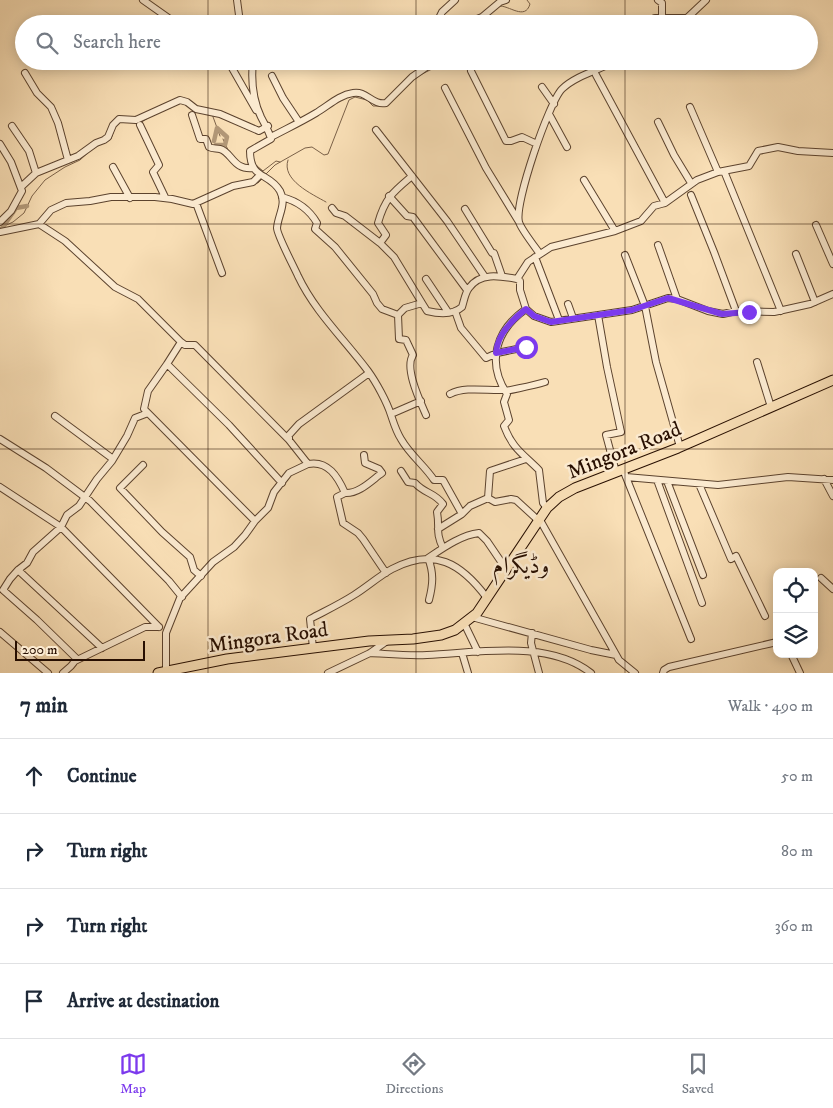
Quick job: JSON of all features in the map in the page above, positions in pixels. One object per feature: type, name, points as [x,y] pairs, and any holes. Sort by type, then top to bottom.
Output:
[{"type":"highway","name":"Mingora Road","points":[[162,672],[227,659],[313,648],[413,639],[441,635],[455,630],[477,613],[547,508],[559,497],[574,488],[621,473],[833,380]]},
{"type":"street","points":[[144,0],[165,15]]},
{"type":"street","points":[[237,0],[239,15]]},
{"type":"street","points":[[440,15],[455,0]]},
{"type":"street","points":[[484,15],[500,2],[506,0]]},
{"type":"street","points":[[658,0],[662,3],[662,15]]},
{"type":"street","points":[[690,15],[706,0]]},
{"type":"street","points":[[233,70],[268,126],[271,137]]},
{"type":"street","points":[[253,70],[252,87],[261,117]]},
{"type":"street","points":[[422,70],[412,77],[386,103],[379,103],[362,94],[352,93],[337,99],[250,151],[254,168],[260,175],[272,181],[282,197],[282,210],[277,228],[303,287],[369,373],[391,414],[393,425],[412,455],[434,480],[443,480],[462,514]]},
{"type":"street","points":[[471,70],[506,141],[522,137],[537,144]]},
{"type":"street","points":[[519,222],[520,198],[537,144],[554,104],[562,89],[598,70]]},
{"type":"street","points":[[24,73],[37,92],[51,107],[61,132],[68,160]]},
{"type":"street","points":[[596,74],[665,203]]},
{"type":"street","points":[[272,76],[283,98],[299,122]]},
{"type":"street","points":[[542,87],[554,104]]},
{"type":"street","points":[[445,88],[486,168],[537,256],[559,320]]},
{"type":"street","points":[[21,187],[36,173],[81,155],[96,143],[104,140],[108,137],[113,125],[119,119],[136,120],[180,100],[187,102],[196,109],[211,111],[245,123],[259,131],[268,126]]},
{"type":"street","points":[[690,107],[721,171],[781,311]]},
{"type":"street","points":[[549,114],[567,147]]},
{"type":"street","points":[[192,115],[200,139],[206,139],[209,147],[221,149],[245,169],[254,168]]},
{"type":"street","points":[[658,122],[690,184]]},
{"type":"street","points":[[140,125],[159,165],[153,172],[166,198]]},
{"type":"street","points":[[12,126],[29,151],[36,173]]},
{"type":"street","points":[[376,130],[447,221],[485,277]]},
{"type":"street","points":[[0,144],[11,162],[16,180],[22,191],[11,211],[0,222]]},
{"type":"street","points":[[516,279],[528,262],[551,248],[616,231],[641,221],[654,206],[665,203],[690,184],[721,171],[749,166],[758,151],[778,147],[798,151],[833,152]]},
{"type":"street","points":[[113,168],[130,198]]},
{"type":"street","points":[[0,232],[39,224],[51,210],[66,203],[111,197],[166,198],[193,204],[233,186],[253,182],[260,175]]},
{"type":"street","points":[[380,242],[386,233],[378,223],[382,210],[389,196],[412,176]]},
{"type":"street","points":[[584,180],[616,231]]},
{"type":"street","points":[[389,196],[407,216],[413,217],[467,290]]},
{"type":"street","points":[[690,196],[736,311]]},
{"type":"street","points":[[282,197],[297,202],[311,214],[317,223],[315,229],[335,247],[373,294],[377,304],[385,311],[398,315]]},
{"type":"street","points":[[196,203],[222,273]]},
{"type":"street","points":[[332,208],[336,213],[345,216],[380,242],[394,257],[427,311],[442,314],[462,307],[467,290],[478,279],[502,276],[520,280],[520,290],[526,309],[534,316],[551,322],[632,310],[660,299],[668,298],[722,314],[736,311],[781,311],[815,302],[833,294]]},
{"type":"street","points":[[465,209],[492,253],[494,253],[502,276]]},
{"type":"street","points":[[39,224],[64,241],[115,287],[138,299],[180,342],[185,345],[195,345],[288,440],[308,464]]},
{"type":"street","points":[[816,225],[833,264]]},
{"type":"street","points":[[658,245],[676,299]]},
{"type":"street","points":[[796,254],[815,302]]},
{"type":"street","points":[[625,255],[645,306],[656,362],[680,447]]},
{"type":"street","points":[[426,279],[451,311],[461,328],[486,358],[496,353],[526,347]]},
{"type":"street","points":[[422,302],[405,308],[398,315],[397,336],[399,339],[406,340],[413,355],[411,357],[410,370],[426,415]]},
{"type":"street","points":[[568,304],[573,318]]},
{"type":"street","points":[[526,309],[516,316],[497,345],[496,365],[507,396],[504,402],[509,420],[504,426],[507,435],[518,452],[532,462],[540,472],[543,503],[547,508]]},
{"type":"street","points":[[598,315],[621,432],[606,436],[691,639]]},
{"type":"street","points":[[180,342],[175,354],[148,391],[144,410],[255,521]]},
{"type":"street","points":[[757,362],[772,407]]},
{"type":"street","points":[[167,364],[229,425],[282,482]]},
{"type":"street","points":[[288,440],[289,435],[299,424],[369,373]]},
{"type":"street","points":[[450,394],[465,390],[505,391],[545,382]]},
{"type":"street","points":[[391,414],[421,401]]},
{"type":"street","points":[[77,660],[37,620],[3,590],[18,570],[27,563],[33,552],[61,527],[68,515],[80,506],[113,459],[135,418],[148,413]]},
{"type":"street","points":[[55,416],[113,459]]},
{"type":"street","points":[[0,438],[46,468],[85,497],[182,596]]},
{"type":"street","points":[[364,455],[365,463],[381,470],[382,473],[373,481],[352,492],[337,497],[343,523],[364,539],[386,573]]},
{"type":"street","points":[[488,498],[490,471],[526,459]]},
{"type":"street","points":[[162,672],[166,634],[182,596],[213,562],[234,547],[246,535],[255,521],[268,508],[274,493],[289,473],[316,462],[331,470],[340,480],[345,493]]},
{"type":"street","points":[[143,465],[120,488],[162,532],[190,557],[194,570],[201,576]]},
{"type":"street","points":[[401,471],[408,482],[415,483],[419,489],[434,495],[443,504]]},
{"type":"street","points":[[621,473],[657,480],[718,485],[788,477],[833,480]]},
{"type":"street","points":[[824,479],[833,496]]},
{"type":"street","points":[[657,480],[702,603]]},
{"type":"street","points":[[667,481],[703,575]]},
{"type":"street","points":[[699,484],[731,559],[736,556],[765,616]]},
{"type":"street","points":[[0,486],[61,527],[159,627]]},
{"type":"street","points":[[438,529],[462,514],[470,506],[488,498]]},
{"type":"street","points":[[488,498],[495,502],[516,500],[539,521],[616,655],[623,665],[635,673]]},
{"type":"street","points":[[443,548],[438,538],[439,522],[437,512],[443,504],[453,499]]},
{"type":"street","points":[[313,648],[310,619],[354,595],[386,573],[410,562],[428,558],[471,534],[479,533],[487,541],[506,569]]},
{"type":"street","points":[[428,558],[447,562],[464,572],[476,583],[487,598]]},
{"type":"street","points":[[428,558],[432,569],[433,583],[429,600]]},
{"type":"street","points":[[18,570],[102,648]]},
{"type":"street","points":[[820,578],[832,586]]},
{"type":"street","points":[[472,616],[591,650],[616,655]]},
{"type":"street","points":[[464,623],[478,652]]},
{"type":"street","points":[[62,673],[77,660],[146,627],[168,628]]},
{"type":"street","points":[[0,632],[48,673]]},
{"type":"street","points":[[532,633],[531,643],[539,673]]},
{"type":"street","points":[[329,673],[370,653],[388,640]]},
{"type":"street","points":[[663,673],[669,667],[773,643]]},
{"type":"street","points":[[370,653],[426,656],[478,652],[533,652],[556,657],[583,667],[591,673]]},
{"type":"street","points":[[462,653],[468,673]]},
{"type":"street","points":[[793,658],[800,673]]},
{"type":"waterway","points":[[499,6],[521,12],[528,9],[530,4],[527,0]]},
{"type":"waterway","points":[[422,74],[430,70]]},
{"type":"waterway","points":[[266,174],[275,165],[305,148],[312,147],[324,155],[328,154],[349,100],[355,97],[367,100],[373,106],[380,106]]},
{"type":"waterway","points":[[212,114],[220,136]]},
{"type":"waterway","points":[[126,122],[140,123],[148,118]]},
{"type":"waterway","points":[[214,141],[217,128],[227,137],[225,145],[216,145]]},
{"type":"waterway","points":[[0,228],[13,222],[24,213],[32,196],[45,180],[80,160],[92,149],[111,139],[114,130]]},
{"type":"waterway","points":[[223,139],[228,150]]},
{"type":"waterway","points":[[288,160],[287,167],[293,180],[326,202]]},
{"type":"waterway","points":[[257,166],[263,171],[276,161],[280,162]]},
{"type":"waterway","points":[[256,183],[262,179]]},
{"type":"waterway","points":[[3,227],[16,208],[27,206]]},
{"type":"district","name":"وڈیگرام","points":[[521,565]]},
{"type":"route","points":[[526,347],[496,353],[497,345],[505,331],[516,316],[526,309],[534,316],[551,322],[632,310],[660,299],[668,298],[722,314],[736,311],[749,312]]}]
